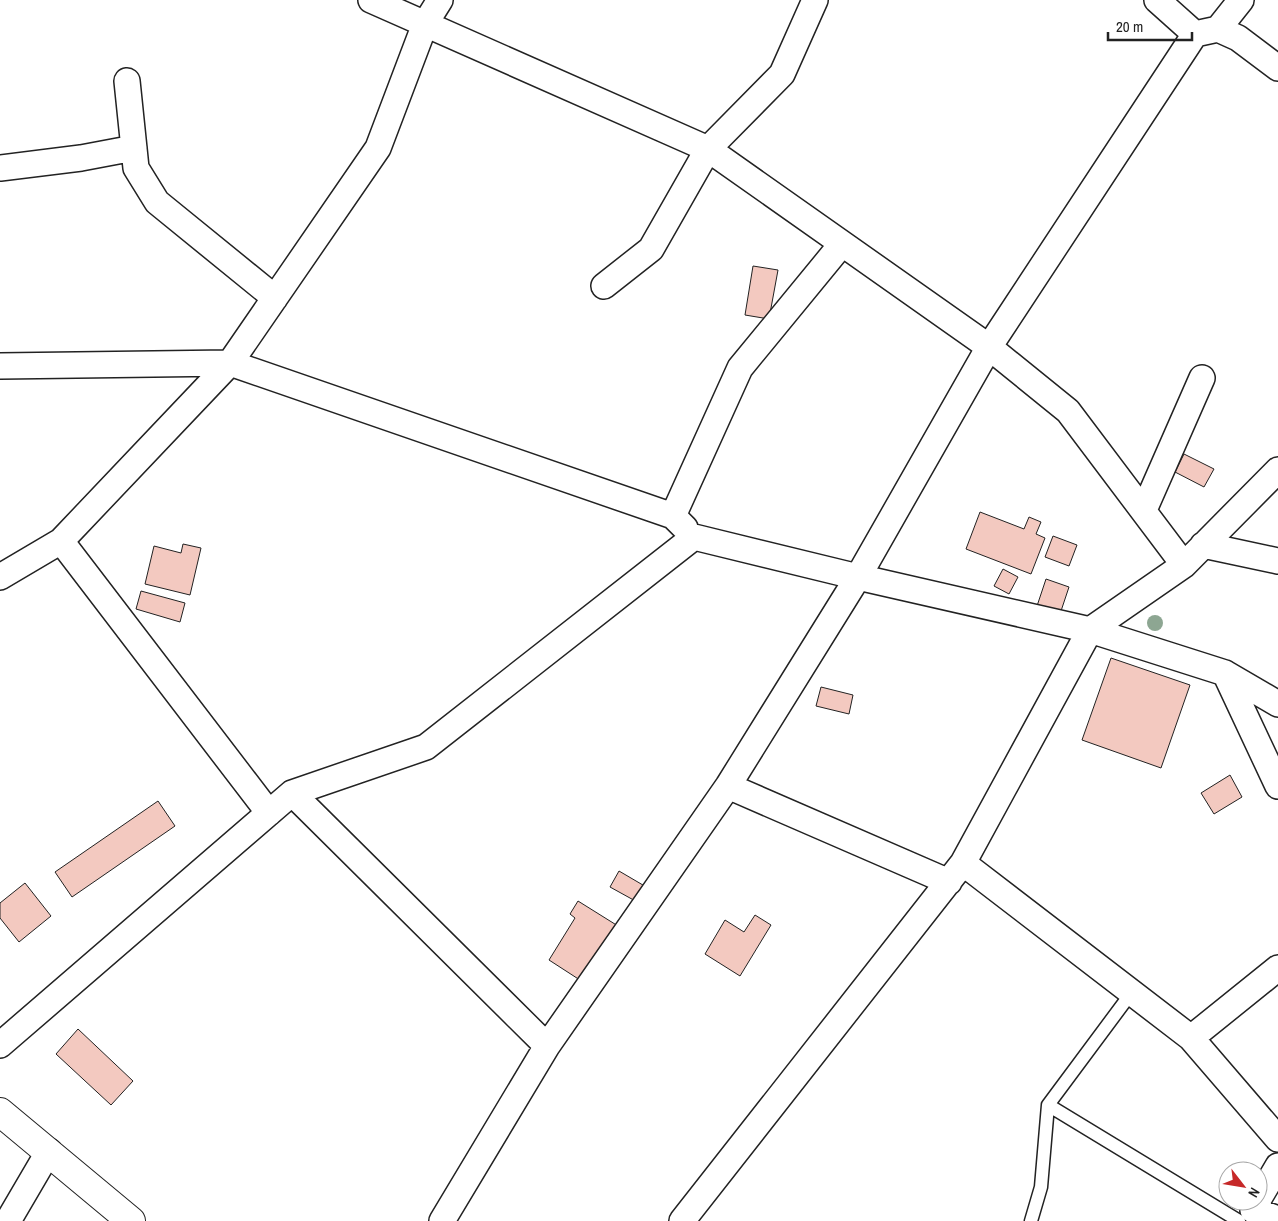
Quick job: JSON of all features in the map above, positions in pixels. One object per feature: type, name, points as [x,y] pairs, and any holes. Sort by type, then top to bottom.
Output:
[{"type":"street","points":[[371,0],[708,149],[841,245],[989,347],[1068,411],[1184,565]]},
{"type":"street","points":[[0,577],[61,541],[230,363],[378,148],[426,24],[440,0]]},
{"type":"street","points":[[604,286],[651,249],[708,149],[782,74],[815,0]]},
{"type":"street","points":[[1157,0],[1206,32],[1238,38],[1278,68]]},
{"type":"street","points":[[442,1221],[547,1046],[728,786],[858,577],[989,347],[1206,32],[1241,0]]},
{"type":"street","points":[[127,81],[136,168],[157,202],[275,298]]},
{"type":"street","points":[[0,168],[81,158],[134,148]]},
{"type":"street","points":[[673,516],[740,368],[841,245]]},
{"type":"street","points":[[0,366],[230,363],[673,516],[694,537],[1090,630],[1225,673],[1278,704]]},
{"type":"street","points":[[1144,510],[1202,378]]},
{"type":"street","points":[[682,1221],[956,872],[1090,630],[1184,565],[1278,470]]},
{"type":"street","points":[[0,1045],[292,793],[426,747],[694,537]]},
{"type":"street","points":[[61,541],[269,813]]},
{"type":"street","points":[[1204,545],[1278,561]]},
{"type":"street","points":[[1225,673],[1278,786]]},
{"type":"street","points":[[728,786],[956,872],[1132,992],[1191,1038],[1278,1140]]},
{"type":"street","points":[[292,793],[547,1046]]},
{"type":"street","points":[[1191,1038],[1278,968]]},
{"type":"street","points":[[0,1112],[131,1221]]},
{"type":"street","points":[[8,1221],[49,1151]]},
{"type":"street","points":[[1268,1182],[1278,1166]]},
{"type":"street","points":[[1250,1211],[1278,1219]]},
{"type":"lane","points":[[1032,1221],[1041,1187],[1048,1105],[1132,992]]},
{"type":"lane","points":[[1048,1105],[1218,1194]]},
{"type":"building","points":[[753,266],[778,270],[769,319],[745,315]]},
{"type":"building","points":[[1184,454],[1214,469],[1204,487],[1175,472]]},
{"type":"building","points":[[980,512],[1024,529],[1029,517],[1041,522],[1036,534],[1045,538],[1031,574],[966,549]]},
{"type":"building","points":[[1053,536],[1077,545],[1069,566],[1045,557]]},
{"type":"building","points":[[183,544],[201,548],[190,595],[145,584],[154,546],[181,553]]},
{"type":"building","points":[[1003,569],[1018,577],[1009,594],[994,586]]},
{"type":"building","points":[[1046,579],[1069,587],[1060,614],[1037,606]]},
{"type":"building","points":[[141,591],[185,603],[180,622],[136,609]]},
{"type":"building","points":[[1111,658],[1190,685],[1161,768],[1082,740]]},
{"type":"building","points":[[821,687],[853,695],[849,714],[816,706]]},
{"type":"building","points":[[1230,775],[1242,797],[1214,814],[1201,793]]},
{"type":"building","points":[[158,801],[175,826],[72,897],[55,872]]},
{"type":"building","points":[[619,871],[648,888],[639,903],[610,887]]},
{"type":"building","points":[[25,883],[51,916],[19,942],[0,918],[0,903]]},
{"type":"building","points":[[578,901],[618,926],[583,982],[549,960],[575,918],[570,914]]},
{"type":"building","points":[[755,915],[771,925],[740,976],[705,954],[725,920],[744,932]]},
{"type":"building","points":[[78,1029],[133,1081],[111,1105],[56,1054]]}]
